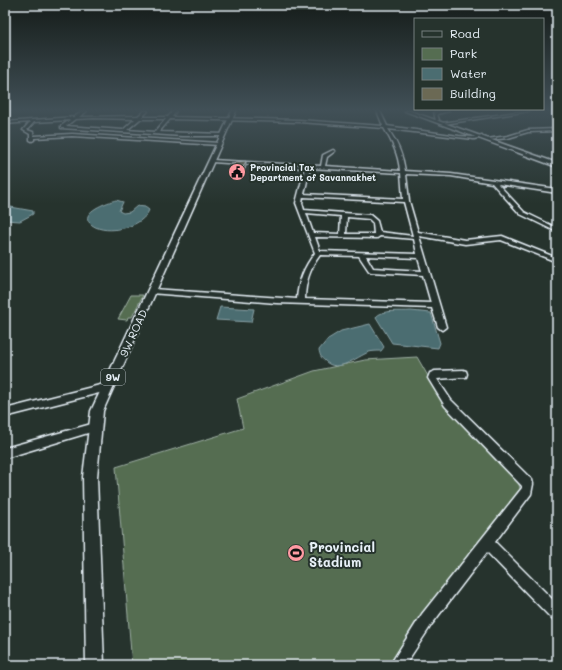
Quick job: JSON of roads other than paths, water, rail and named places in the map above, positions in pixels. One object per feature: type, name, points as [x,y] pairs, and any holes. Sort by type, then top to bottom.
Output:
[{"type":"highway","points":[[497,142],[557,164]]},
{"type":"highway","points":[[500,142],[557,164]]},
{"type":"main road","name":"9W ROAD","points":[[94,665],[90,477],[97,411],[220,142]]},
{"type":"street","points":[[395,142],[402,163],[406,200],[442,327]]},
{"type":"street","points":[[323,167],[325,156],[333,151]]},
{"type":"street","points":[[212,161],[403,171],[450,175],[557,191]]},
{"type":"street","points":[[308,167],[299,203],[318,253]]},
{"type":"street","points":[[492,181],[522,213],[557,230]]},
{"type":"street","points":[[300,195],[406,200]]},
{"type":"street","points":[[301,211],[370,217],[375,220],[377,234]]},
{"type":"street","points":[[343,236],[344,215]]},
{"type":"street","points":[[312,235],[377,236],[377,234],[416,236],[465,242],[502,238],[557,260]]},
{"type":"street","points":[[301,302],[301,286],[312,260],[318,253]]},
{"type":"street","points":[[318,253],[422,256]]},
{"type":"street","points":[[361,254],[370,270],[426,274]]},
{"type":"street","points":[[153,291],[301,302],[435,306]]},
{"type":"street","points":[[398,665],[427,618],[527,490],[528,484],[448,403],[432,378],[435,375],[463,374]]},
{"type":"street","points":[[5,413],[108,387]]},
{"type":"street","points":[[5,453],[71,433],[95,428]]},
{"type":"street","points":[[487,543],[557,614]]},
{"type":"water","points":[[116,200],[123,202],[119,211],[123,213],[130,212],[137,206],[145,207],[149,210],[140,221],[115,230],[99,228],[92,225],[88,221],[90,212]]},
{"type":"water","points":[[5,206],[33,211],[33,214],[20,221],[5,220]]},
{"type":"water","points":[[220,307],[254,309],[251,322],[216,320]]},
{"type":"water","points":[[411,311],[431,313],[440,343],[438,348],[392,343],[376,317],[379,314],[387,312]]},
{"type":"water","points":[[370,324],[384,347],[381,351],[369,352],[347,363],[336,366],[330,365],[320,355],[319,350],[328,339],[341,331]]},
{"type":"place","name":"Provincial Tax Department of Savannakhet","points":[[237,172]]},
{"type":"place","name":"Provincial Stadium","points":[[296,553]]}]
